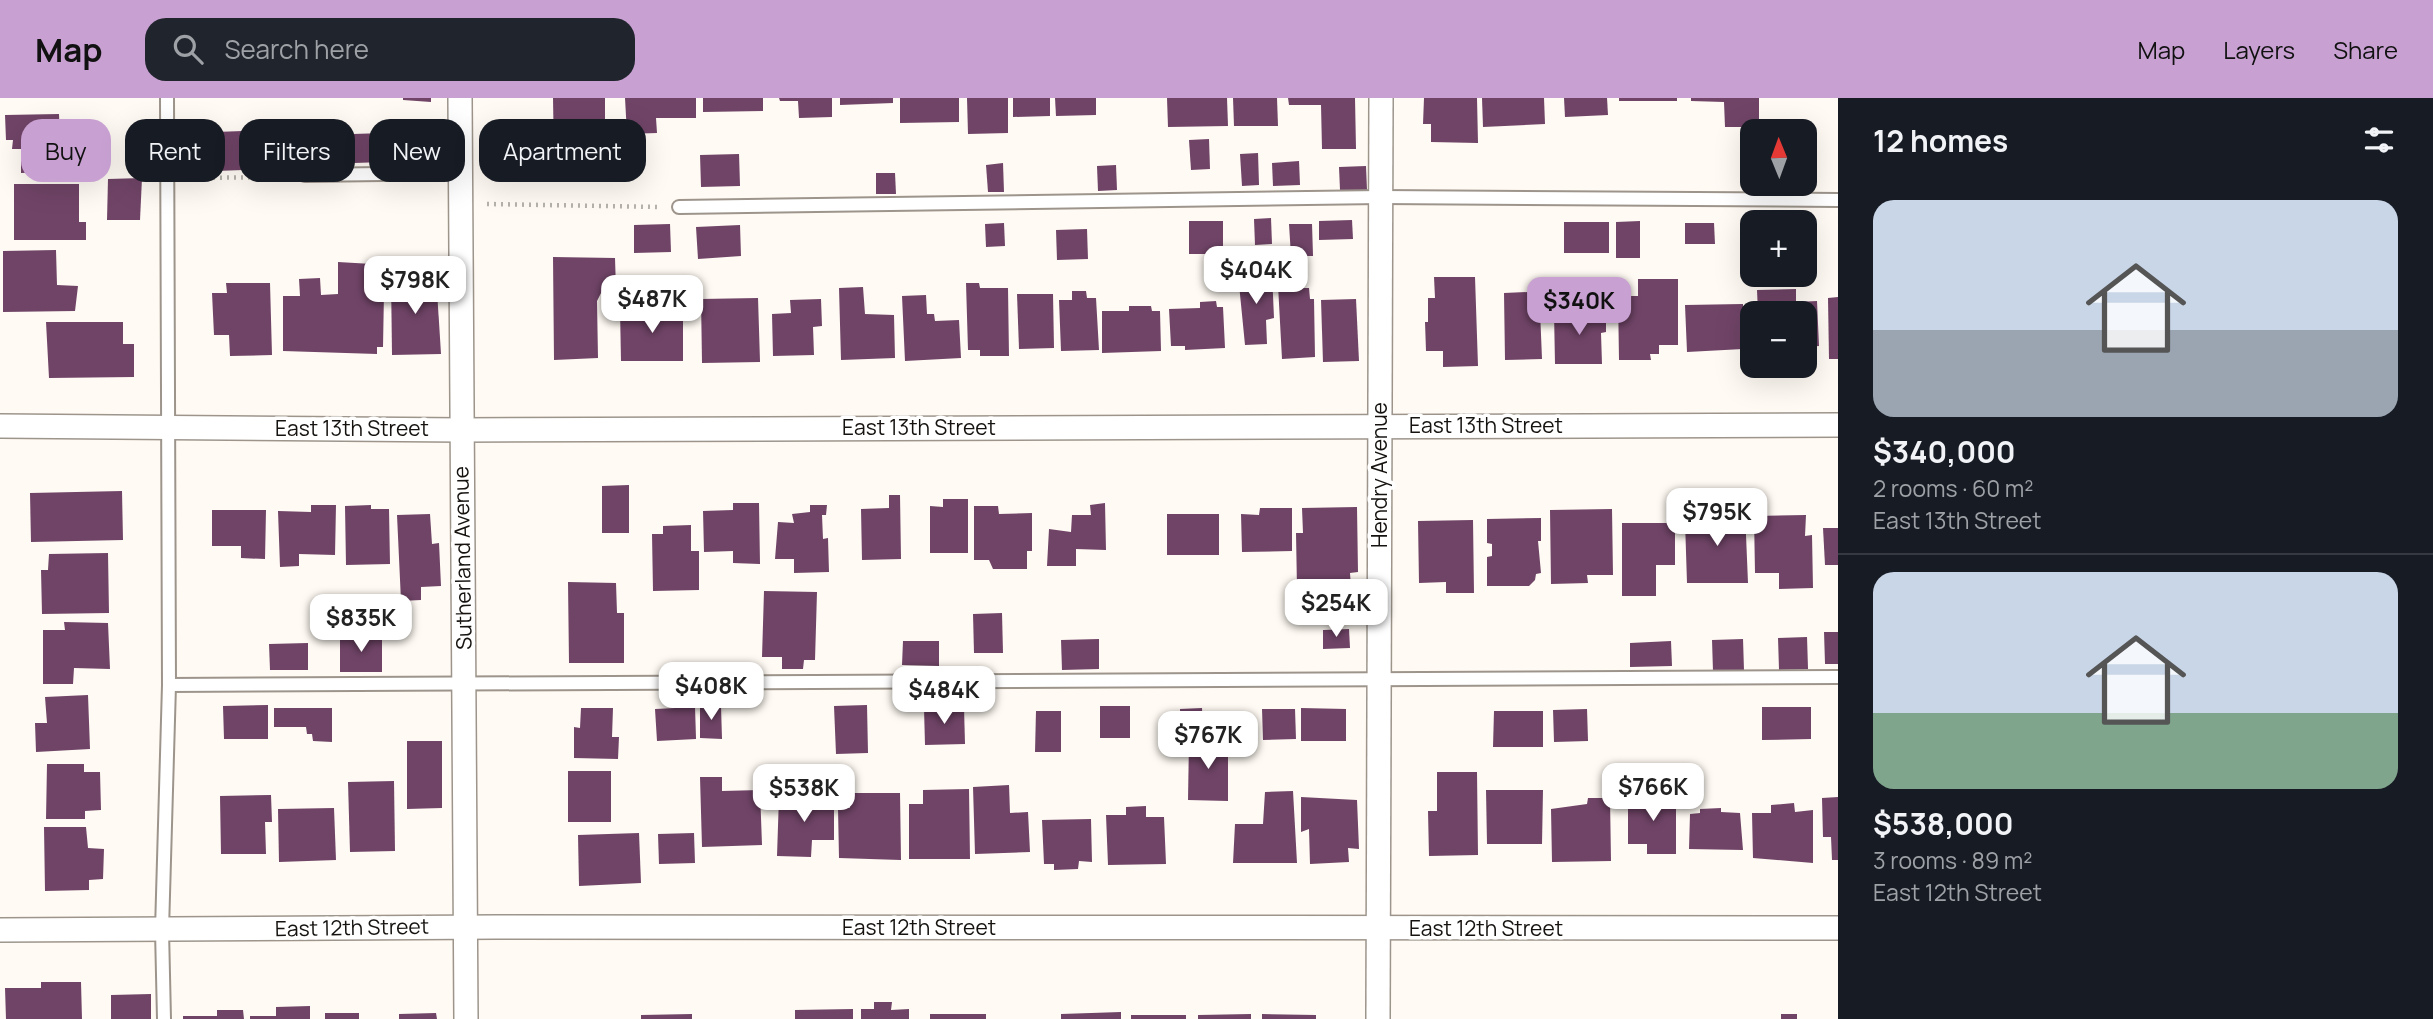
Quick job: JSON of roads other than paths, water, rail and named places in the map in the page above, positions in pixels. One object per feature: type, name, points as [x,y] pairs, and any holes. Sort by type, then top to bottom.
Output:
[{"type":"street","name":"Sutherland Avenue","points":[[460,98],[460,119]]},
{"type":"street","name":"Hendry Avenue","points":[[1378,1019],[1381,98]]},
{"type":"street","name":"Sutherland Avenue","points":[[460,182],[466,1019]]},
{"type":"street","name":"East 13th Street","points":[[0,426],[462,430],[1838,425]]},
{"type":"street","name":"East 12th Street","points":[[0,930],[465,927],[1838,928]]},
{"type":"lane","points":[[164,1019],[163,930],[169,685],[166,428],[167,98]]},
{"type":"lane","points":[[679,208],[1381,197],[1838,200]]},
{"type":"lane","points":[[169,685],[1838,677]]}]
